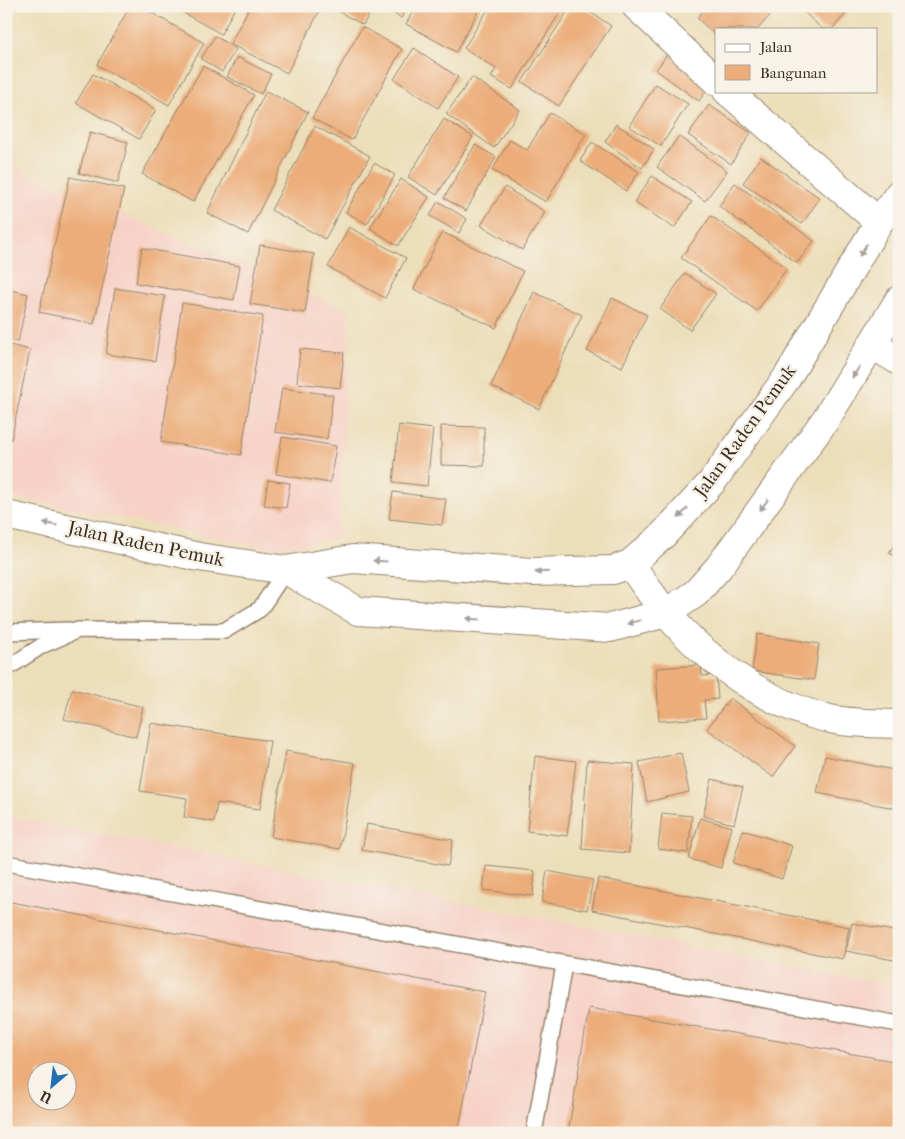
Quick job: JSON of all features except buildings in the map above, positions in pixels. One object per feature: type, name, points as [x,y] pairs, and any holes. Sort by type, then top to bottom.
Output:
[{"type":"main road","points":[[636,6],[715,80]]},
{"type":"main road","points":[[729,92],[879,222]]},
{"type":"main road","name":"Jalan Raden Pemuk","points":[[6,515],[199,557],[286,570],[353,559],[532,572],[612,570],[630,564],[662,536],[712,482],[788,376],[879,222],[899,194]]},
{"type":"main road","name":"Jalan Raden Pemuk","points":[[286,570],[358,610],[610,628],[666,613],[696,593],[719,567],[826,419],[899,300]]},
{"type":"main road","points":[[872,346],[899,361]]},
{"type":"main road","points":[[630,564],[666,613],[703,650],[766,697],[798,711],[829,719],[899,724]]},
{"type":"lane","points":[[6,632],[78,630],[224,631],[260,609],[286,570]]},
{"type":"lane","points":[[6,669],[43,645],[78,630]]},
{"type":"lane","points":[[6,863],[899,1024]]},
{"type":"lane","points":[[534,1133],[564,965]]},
{"type":"shaded area","points":[[6,165],[349,310],[339,538],[275,549],[6,496]]},
{"type":"shaded area","points":[[6,816],[899,987],[899,1133],[6,1133]]}]
